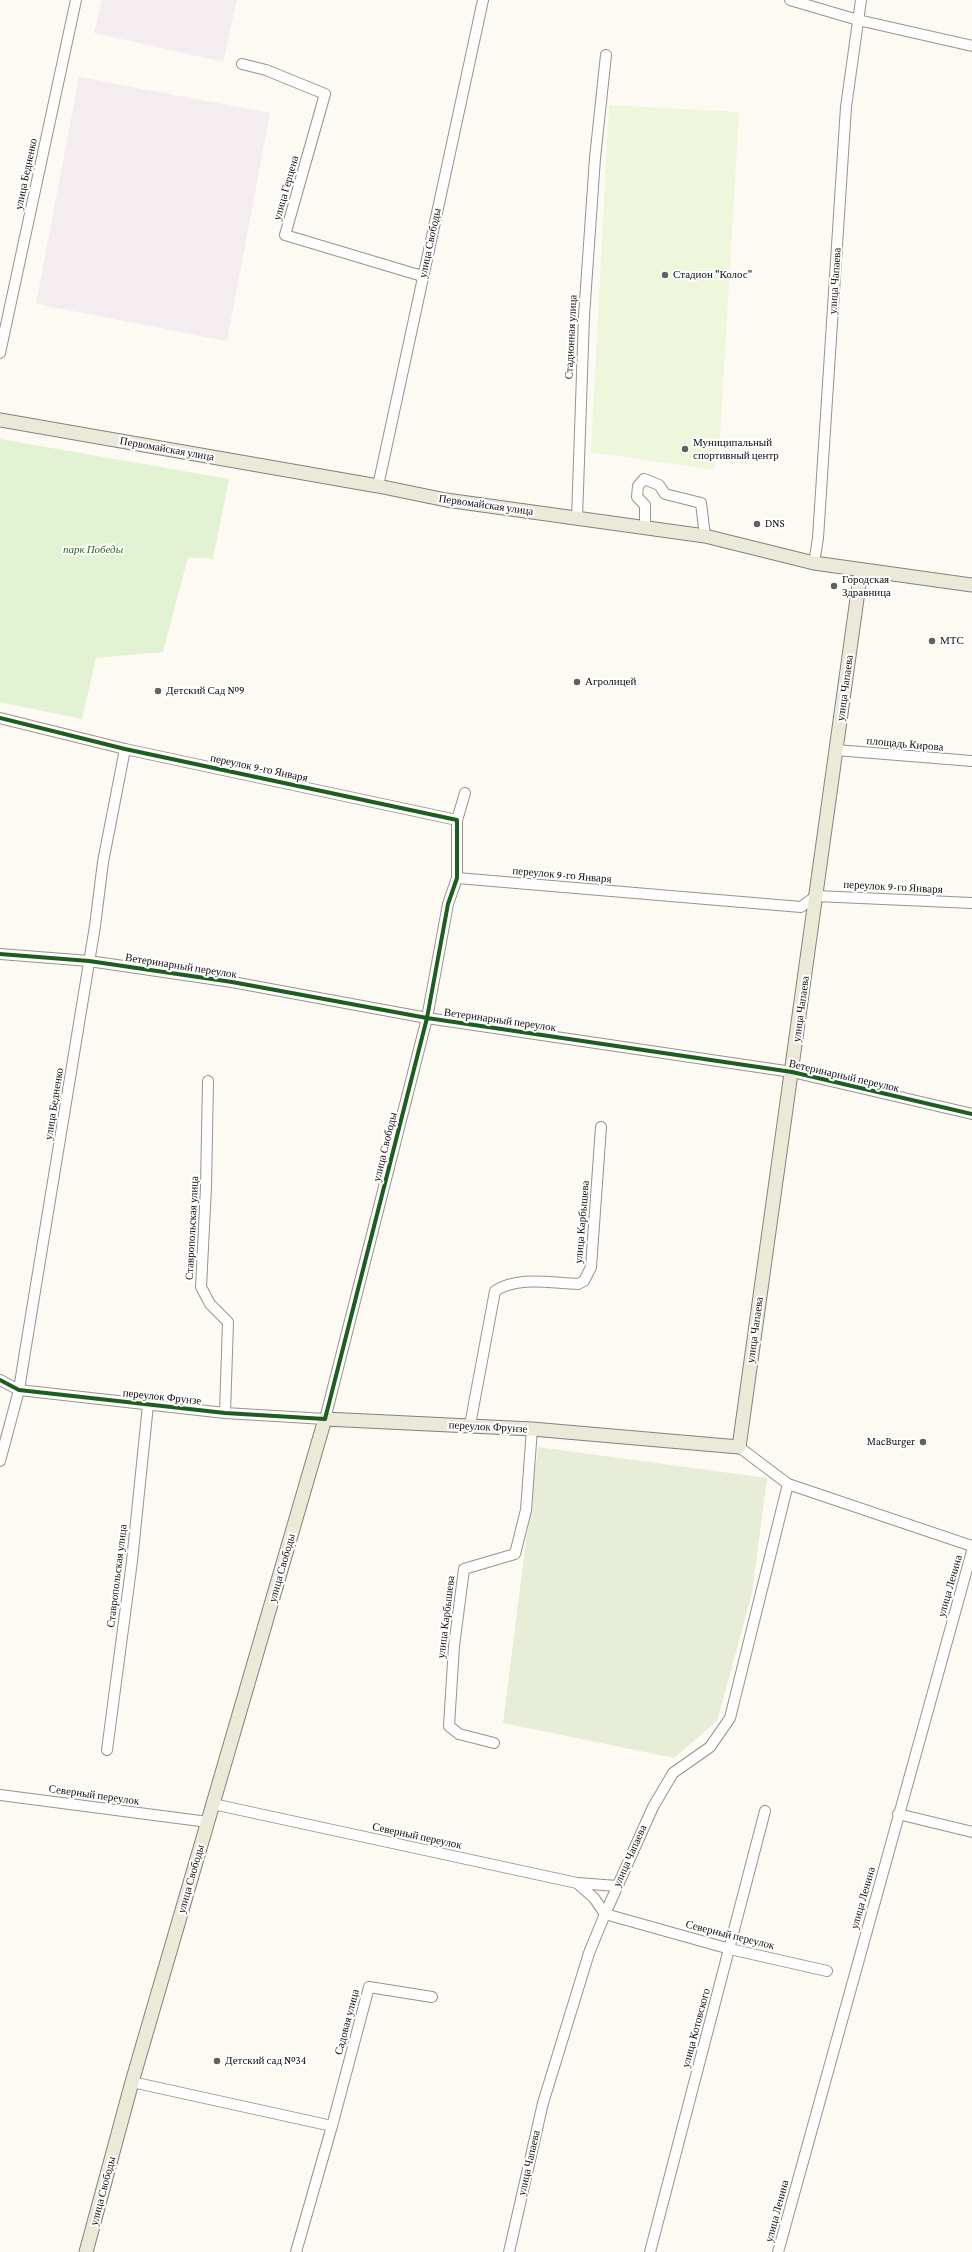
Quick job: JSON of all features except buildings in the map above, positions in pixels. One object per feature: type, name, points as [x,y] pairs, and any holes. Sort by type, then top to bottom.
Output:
[{"type":"main road","name":"Первомайская улица","points":[[0,420],[378,486],[446,500],[705,536],[814,563],[972,585]]},
{"type":"main road","name":"улица Чапаева","points":[[739,1447],[861,570]]},
{"type":"main road","name":"переулок Фрунзе","points":[[325,1419],[532,1429],[739,1447]]},
{"type":"main road","name":"улица Свободы","points":[[86,2252],[132,2082],[325,1419]]},
{"type":"street","name":"улица Бедненко","points":[[0,353],[76,0]]},
{"type":"street","name":"улица Свободы","points":[[378,486],[422,276],[483,0]]},
{"type":"street","points":[[790,0],[858,20],[972,46]]},
{"type":"street","name":"улица Чапаева","points":[[814,563],[818,530],[846,107],[861,0]]},
{"type":"street","name":"Стадионная улица","points":[[577,518],[584,316],[596,158],[606,54]]},
{"type":"street","name":"улица Герцена","points":[[242,64],[266,70],[325,94],[285,235],[422,276]]},
{"type":"street","points":[[645,527],[645,504],[637,496],[638,486],[644,479],[659,485],[664,494],[701,503],[705,536]]},
{"type":"street","name":"переулок 9-го Января","points":[[0,718],[125,749],[457,820]]},
{"type":"street","name":"улица Бедненко","points":[[0,1461],[19,1390],[103,862],[125,749]]},
{"type":"street","name":"площадь Кирова","points":[[836,750],[972,762]]},
{"type":"street","points":[[457,878],[457,820],[465,793]]},
{"type":"street","name":"улица Свободы","points":[[325,1419],[427,1018],[448,904],[457,878]]},
{"type":"street","name":"переулок 9-го Января","points":[[457,878],[801,907],[816,896],[972,903]]},
{"type":"street","name":"Ветеринарный переулок","points":[[0,954],[88,961],[232,982],[427,1018],[792,1072],[972,1114]]},
{"type":"street","name":"Ставропольская улица","points":[[208,1081],[206,1187],[201,1287],[210,1304],[228,1322],[225,1413]]},
{"type":"street","name":"улица Карбышева","points":[[470,1425],[495,1291],[504,1285],[516,1282],[578,1284],[584,1281],[591,1267],[601,1127]]},
{"type":"street","name":"переулок Фрунзе","points":[[0,1380],[19,1390],[225,1413],[325,1419]]},
{"type":"street","name":"Ставропольская улица","points":[[107,1750],[132,1561],[148,1405]]},
{"type":"street","name":"улица Карбышева","points":[[494,1742],[459,1734],[449,1726],[454,1646],[464,1568],[516,1554],[526,1510],[532,1429]]},
{"type":"street","points":[[739,1447],[788,1484],[972,1546]]},
{"type":"street","name":"улица Чапаева","points":[[509,2252],[543,2103],[589,1953],[617,1886],[653,1808],[673,1773],[710,1747],[730,1718],[788,1484]]},
{"type":"street","name":"улица Ленина","points":[[778,2252],[972,1551]]},
{"type":"street","name":"Северный переулок","points":[[0,1795],[208,1822]]},
{"type":"street","name":"Северный переулок","points":[[214,1804],[577,1883],[617,1886]]},
{"type":"street","name":"улица Котовского","points":[[650,2252],[765,1811]]},
{"type":"street","points":[[898,1814],[972,1832]]},
{"type":"street","points":[[577,1883],[594,1898],[605,1914]]},
{"type":"street","name":"Северный переулок","points":[[605,1914],[730,1949],[827,1971]]},
{"type":"street","name":"Садовая улица","points":[[296,2252],[332,2126],[369,1987],[432,1997]]},
{"type":"street","points":[[132,2082],[332,2126]]},
{"type":"shaded area","points":[[102,0],[237,0],[223,62],[94,33]]},
{"type":"shaded area","points":[[79,77],[270,113],[227,341],[36,304]]},
{"type":"green space","name":"Стадион \"Колос\"","points":[[609,105],[739,112],[720,437],[714,470],[591,452]]},
{"type":"green space","name":"парк Победы","points":[[0,439],[229,479],[213,559],[188,557],[163,652],[96,658],[82,719],[0,702]]},
{"type":"green space","points":[[538,1447],[767,1478],[752,1593],[717,1721],[674,1758],[503,1723]]},
{"type":"cycle path","points":[[0,718],[125,749],[457,820],[457,878],[448,904],[427,1018],[325,1419],[225,1413],[19,1390],[0,1380]]},
{"type":"cycle path","points":[[0,954],[89,961],[232,982],[427,1018],[792,1072],[972,1114]]},
{"type":"place","name":"Стадион \"Колос\"","points":[[665,275]]},
{"type":"place","name":"Муниципальный спортивный центр","points":[[685,449]]},
{"type":"place","name":"DNS","points":[[757,524]]},
{"type":"place","name":"Городская Здравница","points":[[834,586]]},
{"type":"place","name":"МТС","points":[[932,641]]},
{"type":"place","name":"Агролицей","points":[[577,682]]},
{"type":"place","name":"Детский Сад №9","points":[[158,691]]},
{"type":"place","name":"MacBurger","points":[[923,1442]]},
{"type":"place","name":"Детский сад №34","points":[[217,2061]]}]
